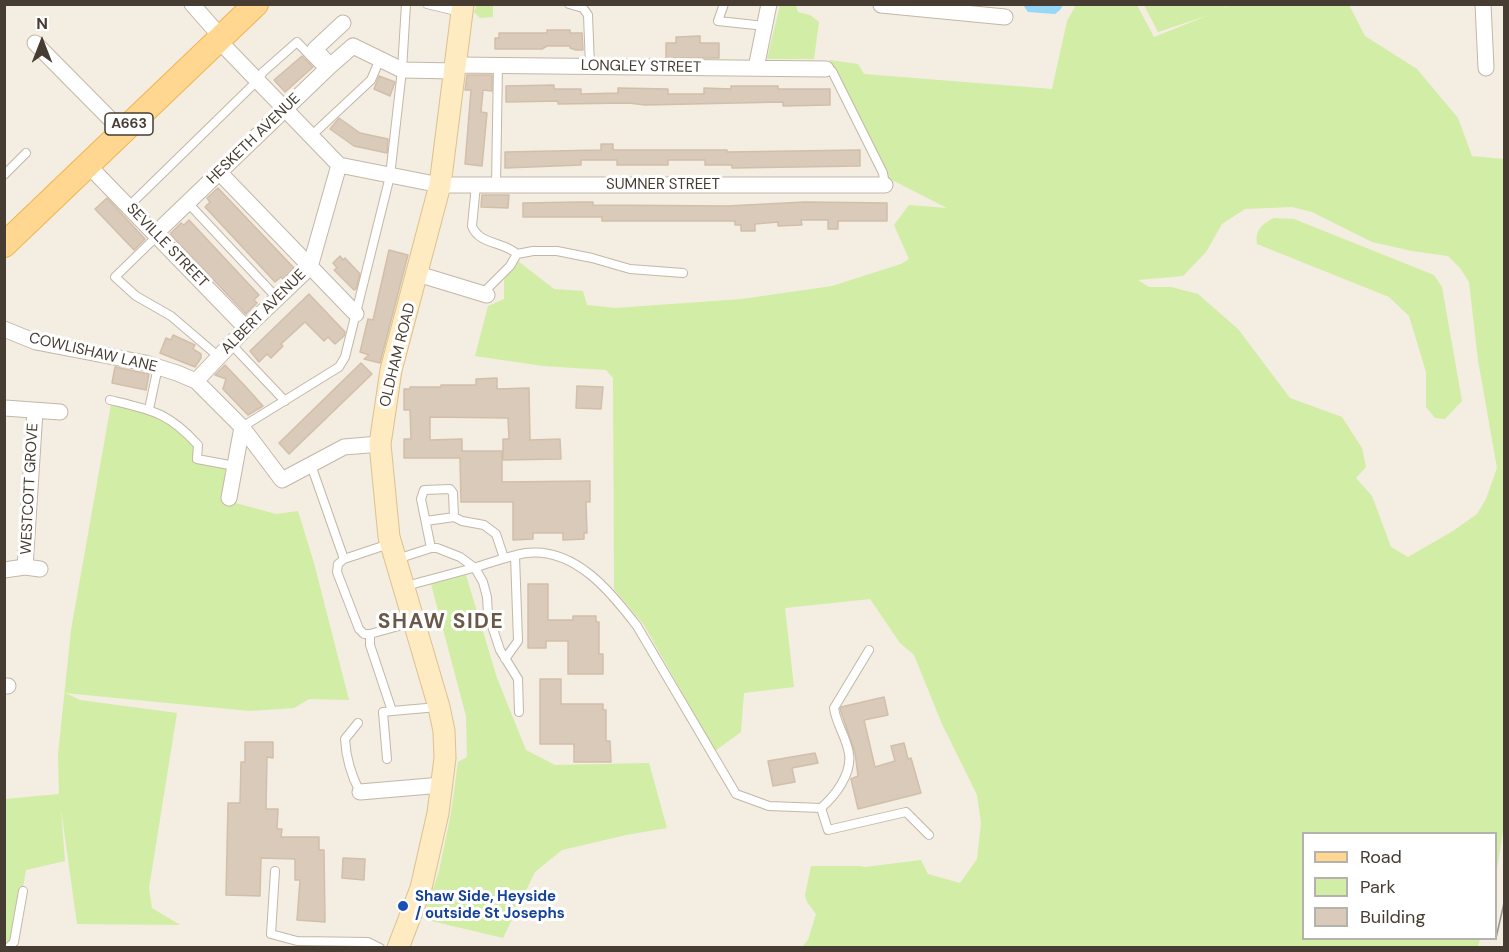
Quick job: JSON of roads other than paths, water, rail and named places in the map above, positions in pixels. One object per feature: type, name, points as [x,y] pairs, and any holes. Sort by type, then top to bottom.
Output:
[{"type":"main road","name":"A663","points":[[4,245],[122,131],[224,42],[256,4]]},
{"type":"main road","name":"OLDHAM ROAD","points":[[398,948],[421,888],[446,758],[440,707],[393,551],[384,501],[380,444],[391,370],[440,185],[462,8]]},
{"type":"street","points":[[192,4],[257,81],[339,165]]},
{"type":"street","points":[[756,68],[769,4]]},
{"type":"street","points":[[1483,4],[1486,68]]},
{"type":"street","points":[[881,5],[952,8],[1005,17]]},
{"type":"street","points":[[327,69],[315,49],[343,23]]},
{"type":"street","points":[[35,43],[122,131]]},
{"type":"street","name":"HESKETH AVENUE","points":[[156,233],[353,46],[380,59]]},
{"type":"street","points":[[380,59],[402,70]]},
{"type":"street","name":"LONGLEY STREET","points":[[402,70],[498,65],[826,69]]},
{"type":"street","name":"SEVILLE STREET","points":[[87,164],[246,328]]},
{"type":"street","name":"SUMNER STREET","points":[[339,165],[440,185],[885,185]]},
{"type":"street","name":"ALBERT AVENUE","points":[[195,381],[310,267],[339,165]]},
{"type":"street","points":[[219,172],[356,314]]},
{"type":"street","points":[[418,274],[485,295]]},
{"type":"street","name":"COWLISHAW LANE","points":[[4,329],[36,342],[145,363],[195,381],[242,427],[282,480],[344,447],[380,444]]},
{"type":"street","name":"WESTCOTT GROVE","points":[[5,408],[60,412]]},
{"type":"street","name":"WESTCOTT GROVE","points":[[4,570],[33,568],[35,411]]},
{"type":"street","points":[[229,498],[242,427]]},
{"type":"street","points":[[360,792],[442,786]]},
{"type":"lane","points":[[242,427],[343,363],[390,176],[402,70],[406,4]]},
{"type":"lane","points":[[427,4],[462,8]]},
{"type":"lane","points":[[569,4],[583,8],[588,15],[590,66]]},
{"type":"lane","points":[[724,4],[718,21],[765,26]]},
{"type":"lane","points":[[129,206],[257,81],[263,72],[297,42],[327,69]]},
{"type":"lane","points":[[311,136],[371,80],[380,59]]},
{"type":"lane","points":[[496,185],[498,65]]},
{"type":"lane","points":[[826,69],[832,71],[883,173],[885,185]]},
{"type":"lane","points":[[4,175],[26,153]]},
{"type":"lane","points":[[476,185],[471,226],[473,231],[477,236],[509,248],[516,254]]},
{"type":"lane","points":[[188,203],[277,298]]},
{"type":"lane","points":[[156,233],[152,241],[116,277],[136,296],[171,316],[219,357]]},
{"type":"lane","points":[[516,254],[557,251],[630,269],[683,273]]},
{"type":"lane","points":[[485,295],[510,266],[516,254]]},
{"type":"lane","points":[[231,344],[285,401]]},
{"type":"lane","points":[[149,409],[158,367]]},
{"type":"lane","points":[[110,399],[163,414],[185,431],[198,445],[197,459],[235,466]]},
{"type":"lane","points":[[310,465],[344,559]]},
{"type":"lane","points":[[431,548],[421,496],[424,490],[450,489],[453,493],[454,517]]},
{"type":"lane","points":[[426,521],[454,517],[492,529],[504,558]]},
{"type":"lane","points":[[415,621],[364,634],[359,629],[337,572],[338,564],[344,559],[431,548],[442,549],[460,557],[475,568],[483,582],[493,631],[505,659],[518,679],[519,712]]},
{"type":"lane","points":[[405,587],[527,553],[547,554],[579,566],[620,602],[638,626],[736,794],[769,806],[821,808],[831,799],[842,782],[849,754],[836,722],[834,708],[869,650]]},
{"type":"lane","points":[[505,659],[518,640],[515,556]]},
{"type":"lane","points":[[370,634],[370,645],[392,711]]},
{"type":"lane","points":[[387,759],[383,712],[440,707]]},
{"type":"lane","points":[[358,723],[345,739],[346,758],[360,792]]},
{"type":"lane","points":[[821,808],[828,830],[906,812],[930,835]]},
{"type":"lane","points":[[275,871],[271,934],[297,941],[368,942],[380,948]]},
{"type":"lane","points":[[8,948],[14,942],[23,891]]},
{"type":"water","points":[[1063,4],[1055,14],[1028,12],[1023,5]]},
{"type":"tram line","points":[[1497,934],[1504,903]]},
{"type":"place","name":"Shaw Side, Heyside / outside St Josephs","points":[[403,906]]},
{"type":"district","name":"SHAW SIDE","points":[[441,622]]}]
